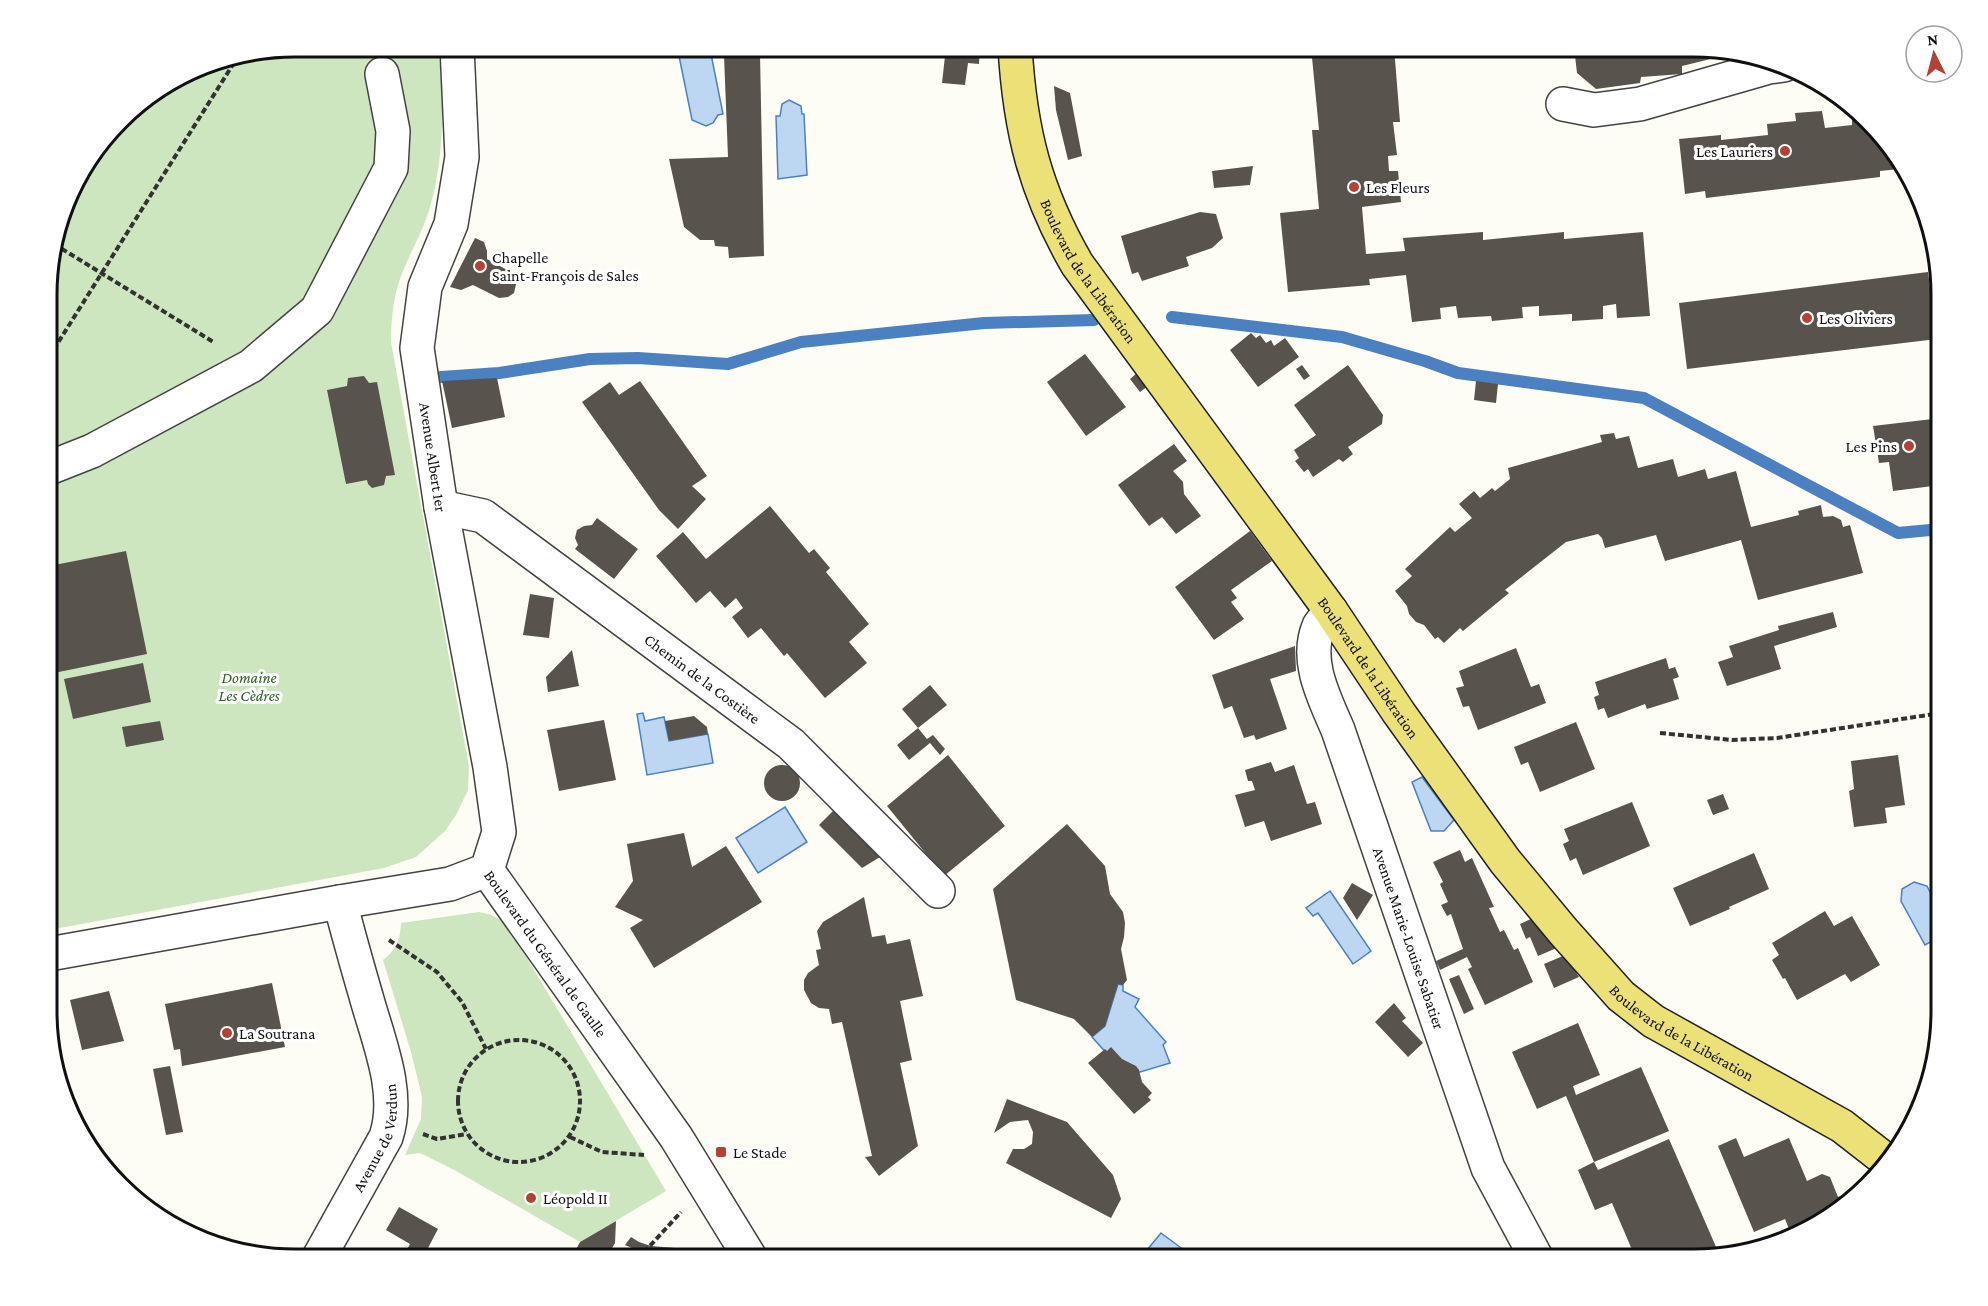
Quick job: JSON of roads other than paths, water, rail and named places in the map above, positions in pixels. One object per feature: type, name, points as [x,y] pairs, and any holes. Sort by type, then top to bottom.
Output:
[{"type":"main road","name":"Boulevard de la Libération","points":[[1016,57],[1017,84],[1027,142],[1040,187],[1060,235],[1084,274],[1331,611],[1399,713],[1505,861],[1621,996],[1653,1021],[1842,1126],[1881,1157]]},
{"type":"street","name":"Avenue Albert 1er","points":[[457,57],[462,157],[451,224],[425,287],[417,348],[441,507],[500,832],[487,870]]},
{"type":"street","points":[[1563,104],[1594,110],[1640,105],[1764,68]]},
{"type":"street","points":[[57,465],[92,451],[251,366],[317,310],[391,168],[393,131],[382,74]]},
{"type":"street","name":"Chemin de la Costière","points":[[441,507],[483,516],[791,744],[938,891]]},
{"type":"street","name":"Avenue Marie-Louise Sabatier","points":[[1331,611],[1319,627],[1314,653],[1319,683],[1338,730],[1488,1168],[1532,1249]]},
{"type":"street","name":"Boulevard du Général de Gaulle","points":[[57,953],[450,884],[487,870],[676,1137],[745,1249]]},
{"type":"street","name":"Avenue de Verdun","points":[[324,1249],[386,1137],[391,1122],[392,1106],[386,1069],[340,902]]},
{"type":"water","points":[[679,57],[712,57],[723,114],[718,115],[713,123],[706,126],[692,120]]},
{"type":"water","points":[[789,100],[801,106],[802,114],[804,114],[807,175],[778,179],[776,116],[780,116],[782,104]]},
{"type":"water","points":[[643,713],[645,721],[664,717],[669,741],[708,734],[713,763],[647,775],[637,714]]},
{"type":"water","points":[[1422,777],[1454,820],[1444,831],[1431,831],[1412,782]]},
{"type":"water","points":[[785,807],[807,842],[758,873],[736,838]]},
{"type":"water","points":[[1914,882],[1927,886],[1931,894],[1931,942],[1925,945],[1901,901],[1902,889]]},
{"type":"water","points":[[1330,891],[1371,951],[1353,964],[1318,913],[1313,916],[1306,908]]},
{"type":"water","points":[[1118,984],[1123,985],[1123,991],[1139,999],[1135,1007],[1166,1042],[1163,1045],[1170,1063],[1127,1076],[1092,1037],[1105,1026]]},
{"type":"water","points":[[1161,1233],[1183,1249],[1148,1249]]},
{"type":"waterway","points":[[1172,317],[1342,337],[1458,373],[1644,398],[1898,533],[1931,530]]},
{"type":"waterway","points":[[441,377],[499,373],[590,359],[638,358],[728,364],[801,342],[984,323],[1094,320]]},
{"type":"place","name":"Les Lauriers","points":[[1785,151]]},
{"type":"place","name":"Les Fleurs","points":[[1354,187]]},
{"type":"place","name":"Chapelle Saint-François de Sales","points":[[480,266]]},
{"type":"place","name":"Les Oliviers","points":[[1807,318]]},
{"type":"place","name":"Les Pins","points":[[1909,446]]},
{"type":"place","name":"La Soutrana","points":[[227,1033]]},
{"type":"place","name":"Le Stade","points":[[721,1152]]},
{"type":"place","name":"Léopold II","points":[[531,1198]]},
{"type":"park label","name":"Domaine Les Cèdres","points":[[249,686]]}]
